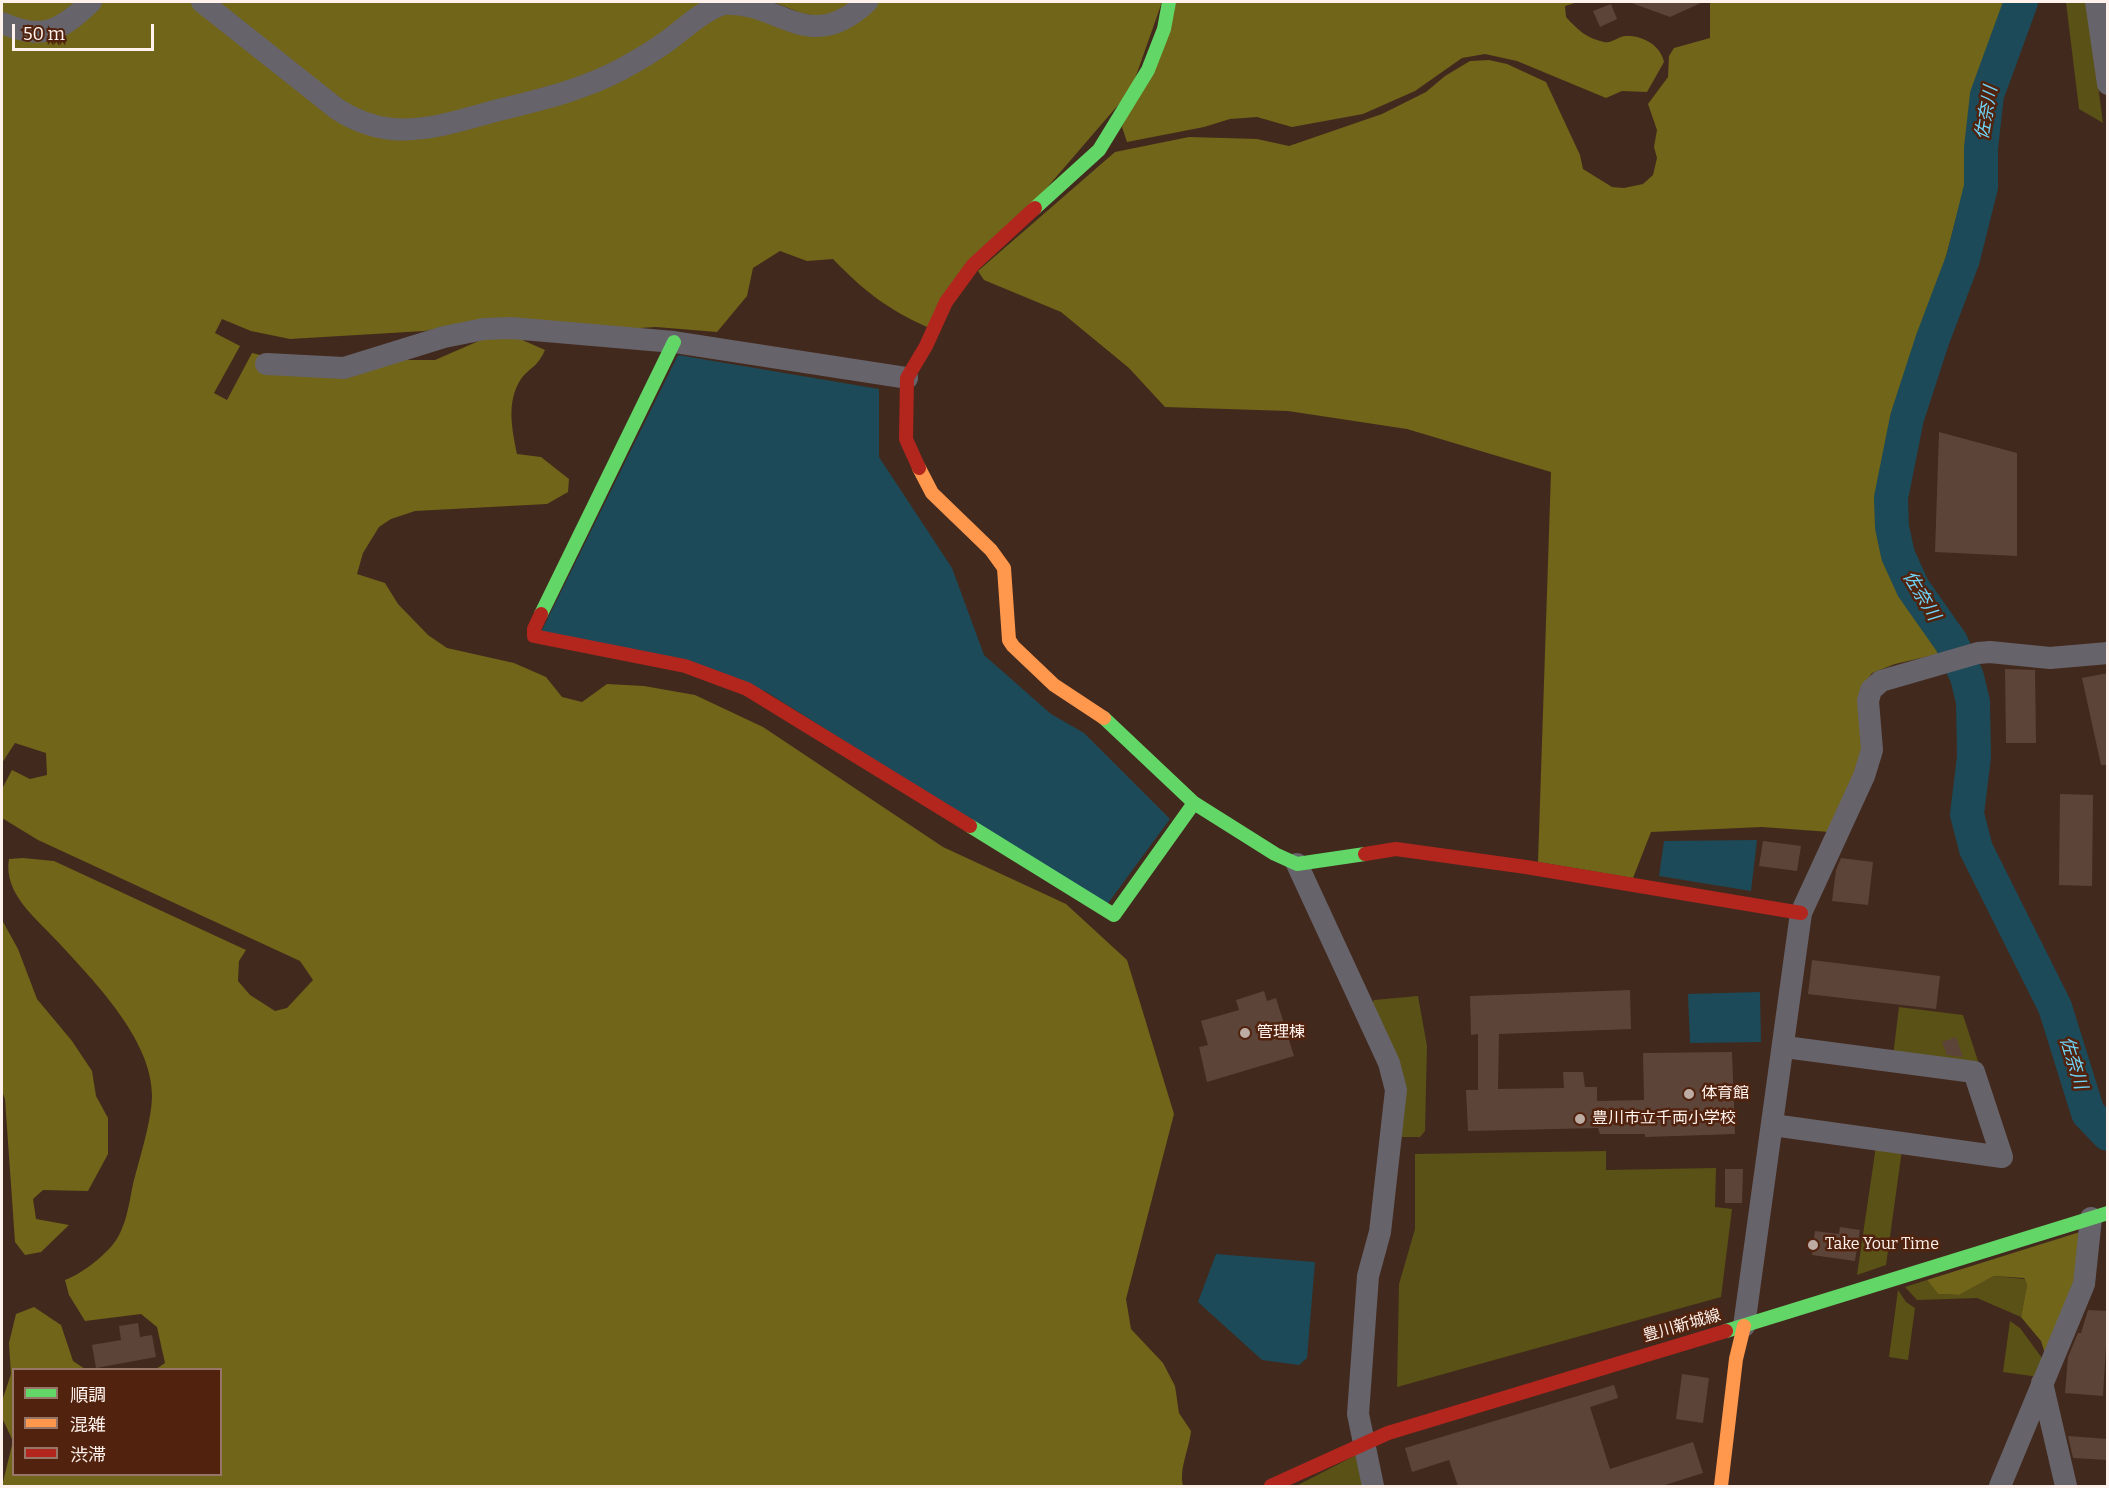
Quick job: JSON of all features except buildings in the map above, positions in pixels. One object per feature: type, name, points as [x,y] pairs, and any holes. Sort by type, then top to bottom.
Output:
[{"type":"street","points":[[2,23],[27,32],[56,29],[67,24],[91,2]]},
{"type":"street","points":[[202,2],[337,109],[355,120],[392,129],[435,127],[572,91],[620,70],[663,44],[705,13],[723,4],[751,2],[806,22],[822,24],[837,22],[867,2]]},
{"type":"street","points":[[1169,2],[1164,29],[1148,70],[1100,150],[973,265],[946,302],[926,346],[907,378],[906,440],[910,452],[932,493],[991,550],[1004,568],[1009,639],[1054,685],[1096,710],[1194,804],[1275,854],[1297,864],[1395,849],[1526,867],[1801,913]]},
{"type":"street","points":[[2096,2],[2108,84]]},
{"type":"street","points":[[266,364],[344,368],[444,337],[484,329],[511,328],[675,342],[907,378]]},
{"type":"street","points":[[675,342],[534,629],[534,636],[685,666],[747,689],[1114,915],[1194,804]]},
{"type":"street","points":[[1721,1486],[1736,1359],[1744,1326],[1785,1047],[1801,913],[1864,776],[1872,750],[1869,701],[1871,690],[1881,681],[1978,653],[1990,652],[2050,658],[2108,653]]},
{"type":"street","points":[[1297,864],[1389,1063],[1396,1090],[1380,1232],[1368,1276],[1358,1414],[1366,1442],[1373,1486]]},
{"type":"street","points":[[1773,1125],[2002,1157],[1974,1072],[1785,1047]]},
{"type":"street","points":[[2000,1486],[2084,1284],[2099,1215]]},
{"type":"street","name":"豊川新城線","points":[[1271,1486],[1366,1442],[1533,1388],[1744,1326],[2099,1215]]},
{"type":"street","points":[[2042,1383],[2066,1486]]},
{"type":"shaded area","points":[[2,2],[81,2],[42,25],[2,16]]},
{"type":"shaded area","points":[[99,2],[191,2],[351,125],[496,119],[734,9],[806,31],[875,2],[1162,2],[1131,90],[927,327],[876,298],[833,259],[807,261],[780,251],[753,268],[747,296],[717,332],[656,327],[604,330],[503,318],[424,331],[290,339],[251,331],[222,319],[215,333],[240,346],[214,393],[227,400],[252,353],[281,360],[435,360],[481,340],[511,335],[545,350],[516,388],[511,416],[513,435],[517,454],[541,457],[569,479],[568,492],[547,504],[415,511],[391,519],[379,527],[363,553],[357,574],[385,583],[398,604],[428,635],[447,648],[514,663],[546,677],[562,697],[582,702],[607,684],[644,686],[695,695],[763,727],[943,847],[1066,904],[1127,960],[1174,1114],[1126,1299],[1131,1329],[1163,1363],[1175,1386],[1179,1413],[1191,1431],[1183,1466],[1183,1486],[2,1486],[12,1445],[12,1476],[222,1476],[222,1368],[158,1368],[165,1363],[157,1327],[141,1314],[85,1321],[69,1295],[65,1280],[102,1256],[114,1243],[123,1226],[150,1117],[152,1095],[149,1074],[132,1033],[104,993],[23,905],[11,884],[9,859],[54,861],[246,950],[239,961],[238,981],[250,995],[275,1011],[287,1008],[313,980],[300,961],[38,840],[2,818],[2,789],[12,770],[30,779],[47,775],[46,753],[15,743],[2,763],[2,30],[9,34]]},
{"type":"shaded area","points":[[213,2],[711,2],[657,40],[571,84],[402,124],[356,114]]},
{"type":"shaded area","points":[[773,2],[857,2],[827,18],[801,13]]},
{"type":"shaded area","points":[[1175,2],[1578,2],[1565,6],[1566,17],[1583,33],[1607,42],[1623,36],[1639,37],[1655,46],[1664,62],[1647,92],[1622,91],[1606,98],[1517,61],[1485,54],[1462,58],[1415,91],[1363,114],[1292,127],[1257,117],[1230,119],[1204,127],[1127,142],[1122,127]]},
{"type":"shaded area","points":[[1710,2],[2014,2],[1899,432],[1888,493],[1886,512],[1890,550],[1908,589],[1943,639],[1938,654],[1895,664],[1872,673],[1861,688],[1863,762],[1830,832],[1762,827],[1651,832],[1633,878],[1538,862],[1551,472],[1407,429],[1288,411],[1165,407],[1129,368],[1061,312],[984,280],[978,271],[1115,152],[1189,137],[1257,139],[1289,146],[1382,114],[1426,92],[1445,76],[1470,61],[1489,60],[1507,64],[1546,82],[1580,155],[1583,169],[1612,187],[1624,188],[1643,184],[1653,175],[1657,158],[1654,147],[1657,130],[1648,104],[1668,77],[1669,56],[1674,48],[1710,38]]},
{"type":"shaded area","points":[[2066,2],[2087,2],[2103,123],[2079,109]]},
{"type":"shaded area","points":[[2,920],[18,949],[37,999],[72,1041],[92,1071],[96,1096],[108,1118],[108,1154],[88,1191],[43,1190],[33,1199],[36,1219],[69,1225],[41,1252],[25,1255],[15,1242],[5,1099],[2,1091]]},
{"type":"shaded area","points":[[1418,996],[1427,1046],[1425,1131],[1420,1137],[1402,1137],[1372,1004],[1374,1000]]},
{"type":"shaded area","points":[[1899,1007],[1963,1015],[1980,1067],[1893,1056]]},
{"type":"shaded area","points":[[1876,1146],[1902,1150],[1886,1265],[1857,1275]]},
{"type":"shaded area","points":[[1606,1151],[1606,1170],[1716,1168],[1715,1207],[1732,1209],[1721,1297],[1397,1387],[1399,1284],[1415,1229],[1415,1154]]},
{"type":"shaded area","points":[[2083,1231],[2080,1281],[2046,1357],[2041,1341],[2021,1317],[2027,1285],[2024,1278],[1994,1276],[1959,1295],[1938,1294],[1927,1280]]},
{"type":"shaded area","points":[[1994,1276],[2024,1279],[2027,1285],[2021,1317],[1977,1298],[1917,1300],[1905,1287],[1927,1280],[1938,1294],[1959,1295]]},
{"type":"shaded area","points":[[1898,1290],[1906,1302],[1915,1308],[1908,1360],[1889,1357]]},
{"type":"shaded area","points":[[34,1307],[61,1325],[73,1361],[84,1368],[12,1368],[12,1439],[3,1420],[2,1401],[11,1374],[9,1343],[16,1314]]},
{"type":"shaded area","points":[[2010,1321],[2020,1328],[2042,1358],[2039,1377],[2003,1372]]},
{"type":"shaded area","points":[[1360,1453],[1367,1486],[1296,1486]]},
{"type":"water","points":[[678,355],[879,389],[879,457],[952,568],[984,655],[1051,714],[1084,733],[1170,819],[1106,906],[765,691],[541,632]]},
{"type":"water","points":[[1757,840],[1751,891],[1659,876],[1664,841]]},
{"type":"water","points":[[1760,992],[1761,1042],[1690,1043],[1688,994]]},
{"type":"water","points":[[1216,1254],[1315,1262],[1307,1358],[1299,1365],[1262,1360],[1198,1302]]},
{"type":"waterway","name":"佐奈川","points":[[2021,2],[1987,95],[1981,148],[1981,187],[1963,259],[1932,341],[1907,418],[1891,498],[1892,527],[1898,555],[1913,588],[1951,642],[1967,677],[1973,702],[1974,757],[1967,814],[1976,849],[2055,1007],[2088,1113],[2108,1134]]},
{"type":"traffic: fast","points":[[1035,208],[1099,150],[1148,70],[1164,29],[1169,2]]},
{"type":"traffic: fast","points":[[541,614],[674,342]]},
{"type":"traffic: fast","points":[[1104,718],[1194,803],[1275,854],[1297,864],[1365,854]]},
{"type":"traffic: fast","points":[[970,826],[1114,915],[1194,803]]},
{"type":"traffic: fast","points":[[1726,1331],[2108,1213]]},
{"type":"traffic: slow","points":[[919,468],[932,493],[991,550],[1004,568],[1009,640],[1013,646],[1054,685],[1104,718]]},
{"type":"traffic: slow","points":[[1721,1486],[1736,1359],[1744,1326]]},
{"type":"traffic: jam","points":[[919,468],[906,439],[907,378],[926,346],[946,302],[973,265],[1035,208]]},
{"type":"traffic: jam","points":[[541,614],[534,629],[534,636],[685,666],[747,689],[970,826]]},
{"type":"traffic: jam","points":[[1365,854],[1396,849],[1526,867],[1801,913]]},
{"type":"traffic: jam","points":[[1271,1486],[1388,1433],[1726,1331]]},
{"type":"place","name":"管理棟","points":[[1245,1033]]},
{"type":"place","name":"体育館","points":[[1689,1094]]},
{"type":"place","name":"豊川市立千両小学校","points":[[1580,1119]]},
{"type":"place","name":"Take Your Time","points":[[1813,1245]]}]
